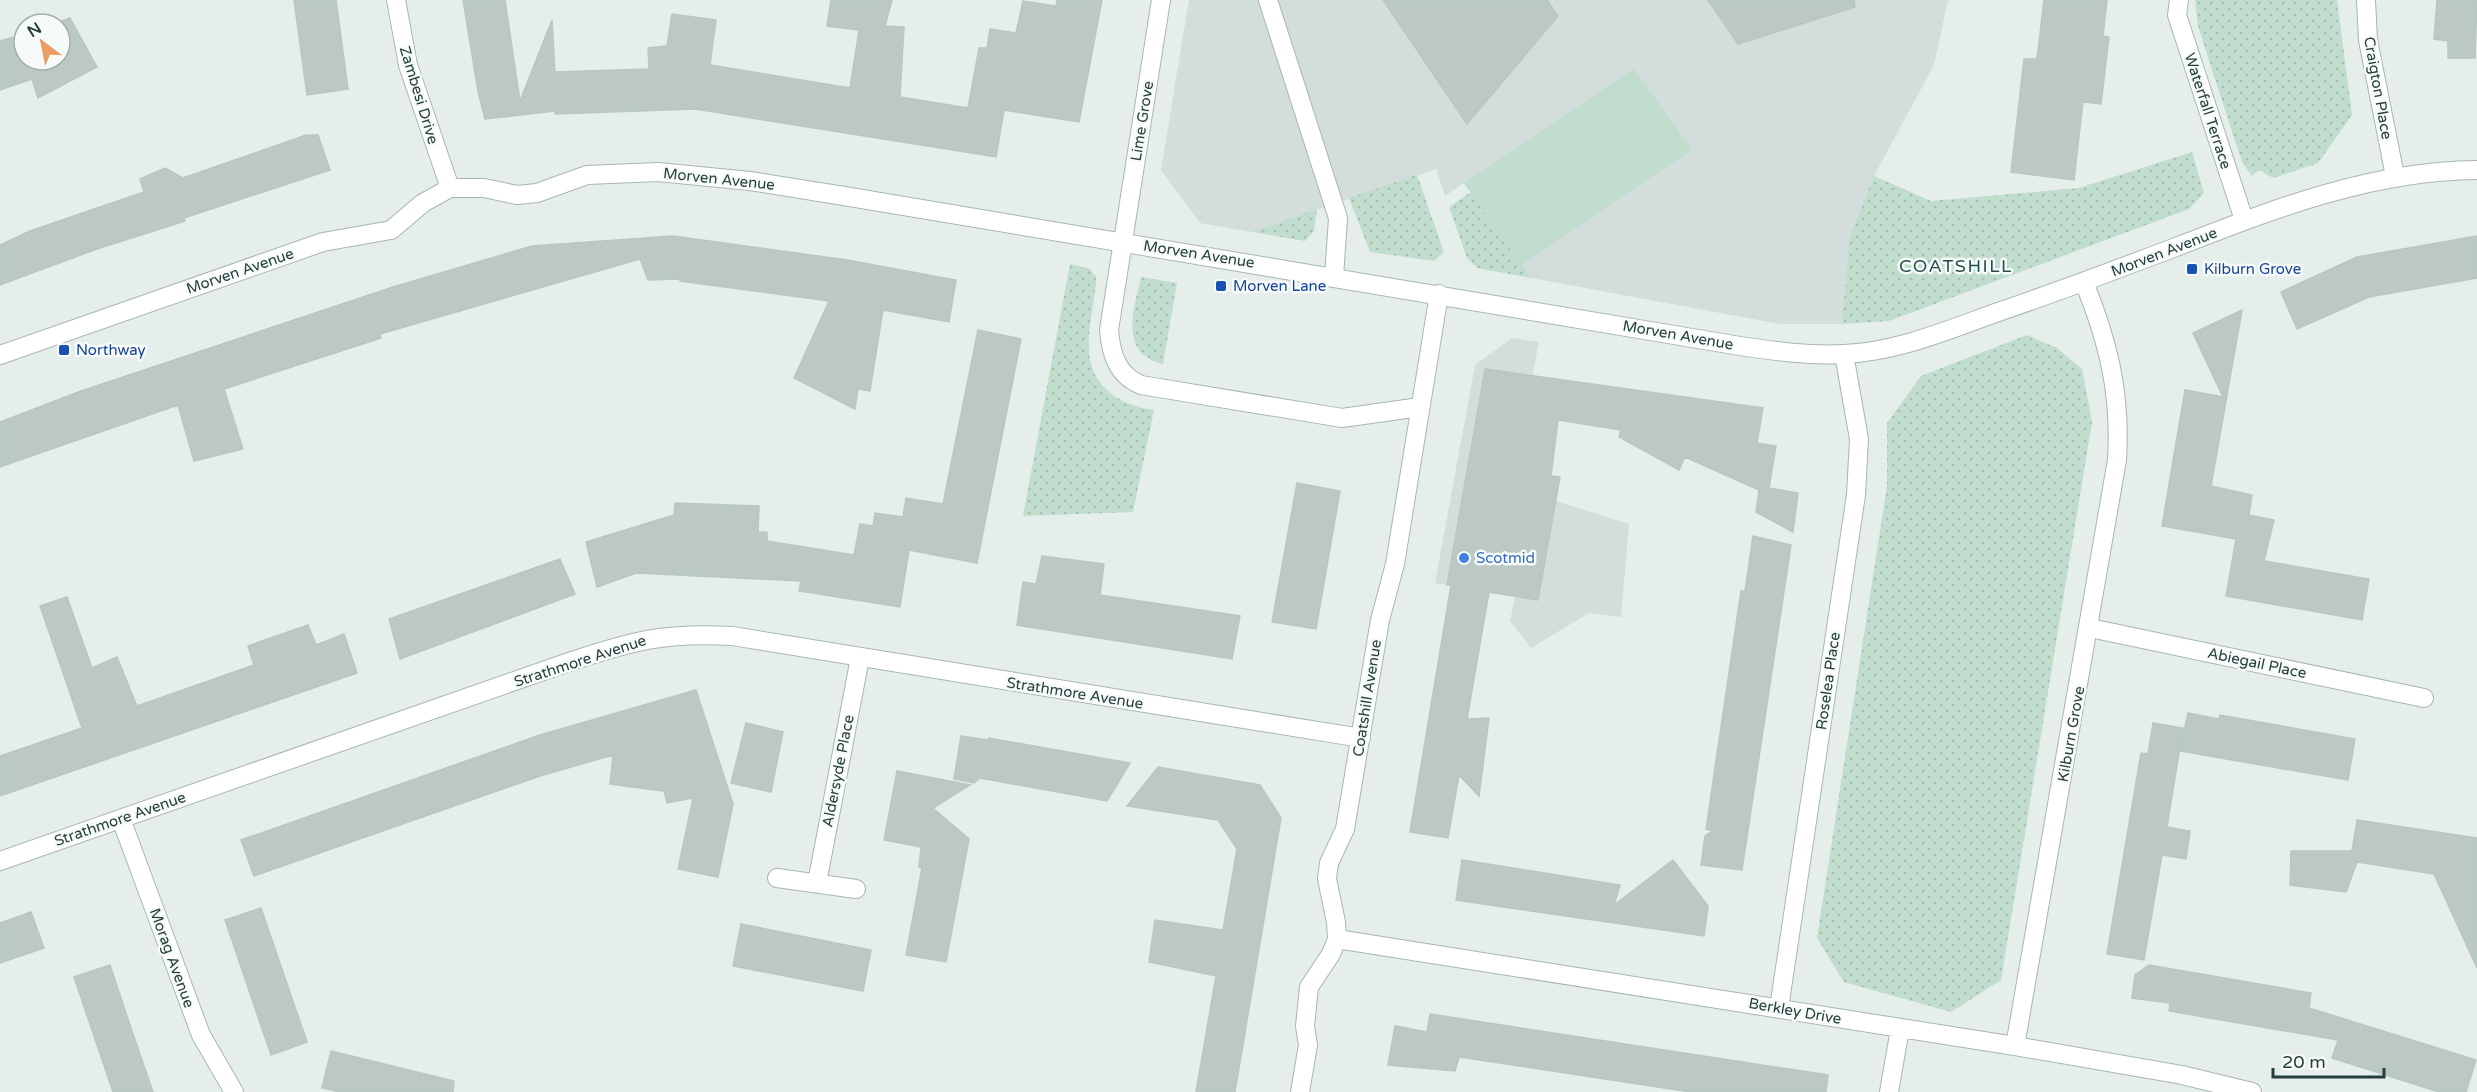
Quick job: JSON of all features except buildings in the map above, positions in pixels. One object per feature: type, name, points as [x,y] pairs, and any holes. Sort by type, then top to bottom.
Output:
[{"type":"street","name":"Zambesi Drive","points":[[396,0],[408,65],[450,188]]},
{"type":"street","name":"Lime Grove","points":[[1161,0],[1109,330],[1110,352],[1128,380],[1151,386],[1342,418],[1420,407]]},
{"type":"street","points":[[1268,0],[1338,218],[1334,276]]},
{"type":"street","name":"Waterfall Terrace","points":[[2179,0],[2177,15],[2244,220]]},
{"type":"street","name":"Craigton Place","points":[[2366,0],[2368,40],[2395,176]]},
{"type":"street","name":"Morven Avenue","points":[[0,355],[323,242],[392,230],[423,203],[450,188],[484,188],[517,195],[537,193],[587,175],[658,172],[702,175],[1122,241],[1740,346],[1785,352],[1844,354],[1886,349],[1921,339],[2084,282],[2307,198],[2395,176],[2445,170],[2477,170]]},
{"type":"street","name":"Kilburn Grove","points":[[2015,1046],[2090,628],[2117,460],[2119,419],[2111,367],[2084,282]]},
{"type":"street","name":"Coatshill Avenue","points":[[1336,939],[1336,922],[1326,879],[1334,849],[1344,834],[1380,620],[1395,564],[1439,294]]},
{"type":"street","name":"Roselea Place","points":[[1779,1008],[1856,495],[1858,439],[1844,354]]},
{"type":"street","name":"Abiegail Place","points":[[2090,628],[2424,698]]},
{"type":"street","name":"Strathmore Avenue","points":[[0,861],[630,641],[688,634],[732,636],[1361,738]]},
{"type":"street","name":"Aldersyde Place","points":[[817,883],[860,658]]},
{"type":"street","name":"Morag Avenue","points":[[121,819],[201,1035],[234,1092]]},
{"type":"street","points":[[777,878],[856,889]]},
{"type":"street","points":[[1300,1092],[1308,1045],[1305,1011],[1309,987],[1331,954],[1336,939]]},
{"type":"street","name":"Berkley Drive","points":[[1336,939],[2015,1046],[2182,1075],[2252,1092]]},
{"type":"street","points":[[1889,1092],[1900,1029]]},
{"type":"shaded area","points":[[1189,0],[1948,0],[1934,65],[1874,176],[1849,239],[1842,324],[1780,324],[1531,278],[1464,183],[1445,196],[1436,169],[1252,232],[1200,223],[1161,170]]},
{"type":"shaded area","points":[[1512,338],[1539,342],[1532,377],[1530,493],[1629,524],[1621,617],[1589,613],[1531,648],[1510,621],[1515,597],[1435,583],[1475,365]]},
{"type":"green space","points":[[2195,0],[2337,0],[2352,115],[2318,163],[2273,178],[2259,170],[2252,176],[2242,162],[2236,144],[2198,26]]},
{"type":"green space","points":[[1634,69],[1692,150],[1521,265],[1464,183]]},
{"type":"green space","points":[[2192,152],[2204,193],[2189,209],[1889,321],[1842,324],[1849,239],[1874,176],[1931,201],[2079,188]]},
{"type":"green space","points":[[1417,175],[1444,252],[1434,261],[1370,252],[1349,198]]},
{"type":"green space","points":[[1471,192],[1531,278],[1477,268],[1467,258],[1449,207]]},
{"type":"green space","points":[[1317,209],[1314,231],[1305,241],[1252,232]]},
{"type":"green space","points":[[1070,264],[1090,269],[1096,277],[1089,352],[1097,378],[1114,396],[1139,407],[1154,410],[1133,512],[1023,516]]},
{"type":"green space","points":[[1141,277],[1177,283],[1163,364],[1149,358],[1134,340],[1133,316]]},
{"type":"green space","points":[[2027,335],[2057,348],[2082,369],[2092,422],[2001,980],[1951,1012],[1844,982],[1817,938],[1887,486],[1887,423],[1921,376]]},
{"type":"place","name":"Kilburn Grove","points":[[2192,269]]},
{"type":"place","name":"Morven Lane","points":[[1221,286]]},
{"type":"place","name":"Northway","points":[[64,350]]},
{"type":"place","name":"Scotmid","points":[[1464,558]]},
{"type":"district","name":"COATSHILL","points":[[1956,266]]}]
